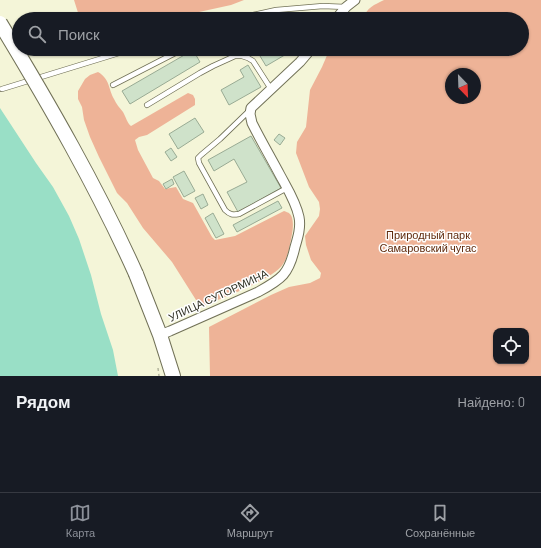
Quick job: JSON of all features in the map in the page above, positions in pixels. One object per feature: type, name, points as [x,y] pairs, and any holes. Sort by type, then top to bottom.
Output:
[{"type":"main road","points":[[0,23],[12,42]]},
{"type":"main road","points":[[20,56],[88,176],[115,229],[138,279],[160,335],[172,376]]},
{"type":"main road","points":[[138,279],[165,376]]},
{"type":"street","points":[[342,12],[355,0]]},
{"type":"street","points":[[251,108],[305,56]]},
{"type":"street","name":"УЛИЦА СУТОРМИНА","points":[[160,335],[258,292],[272,284],[289,268],[293,259],[299,229],[297,209],[252,123],[250,114],[251,108]]},
{"type":"lane","points":[[267,12],[323,6],[346,7]]},
{"type":"lane","points":[[2,89],[109,56]]},
{"type":"lane","points":[[113,85],[169,56]]},
{"type":"lane","points":[[147,105],[200,72],[235,56],[242,56],[253,61],[271,89]]},
{"type":"lane","points":[[251,108],[220,139],[198,158],[199,163],[225,210],[229,214],[240,214],[287,188]]},
{"type":"green space","points":[[74,0],[244,0],[231,5],[199,12],[78,12]]},
{"type":"green space","name":"Природный парк Самаровский чугас","points":[[384,0],[541,0],[541,376],[210,376],[209,327],[289,287],[310,283],[320,278],[321,273],[311,260],[306,245],[305,236],[319,216],[319,202],[309,187],[296,153],[297,142],[306,127],[310,90],[327,56],[529,56],[529,12],[367,12],[369,9]]},
{"type":"green space","points":[[98,72],[107,81],[115,101],[131,126],[188,93],[193,95],[195,105],[147,135],[139,137],[135,140],[138,150],[153,178],[159,181],[165,189],[176,187],[183,199],[193,203],[215,240],[235,236],[284,211],[289,213],[293,224],[290,246],[285,261],[278,270],[247,288],[205,305],[196,300],[172,262],[143,228],[127,203],[117,193],[90,137],[84,120],[82,107],[78,99],[78,91],[85,79]]},
{"type":"shaded area","points":[[0,108],[53,187],[69,216],[79,239],[91,275],[101,314],[113,350],[118,376],[0,376]]},
{"type":"building","points":[[183,56],[196,56],[200,62],[130,104],[122,91]]},
{"type":"building","points":[[260,56],[283,56],[266,66]]},
{"type":"building","points":[[248,65],[261,87],[229,105],[221,90],[244,77],[240,70]]},
{"type":"building","points":[[195,118],[204,132],[178,149],[169,134]]},
{"type":"building","points":[[279,134],[285,138],[280,145],[274,140]]},
{"type":"building","points":[[251,136],[281,188],[238,212],[227,192],[247,182],[234,159],[214,171],[208,160]]},
{"type":"building","points":[[171,148],[177,157],[171,161],[165,152]]},
{"type":"building","points":[[184,171],[195,191],[184,197],[173,177]]},
{"type":"building","points":[[172,179],[174,184],[166,189],[163,184]]},
{"type":"building","points":[[203,194],[208,205],[201,209],[195,198]]},
{"type":"building","points":[[278,201],[282,208],[237,232],[233,225]]},
{"type":"building","points":[[213,213],[224,234],[216,238],[205,218]]}]
